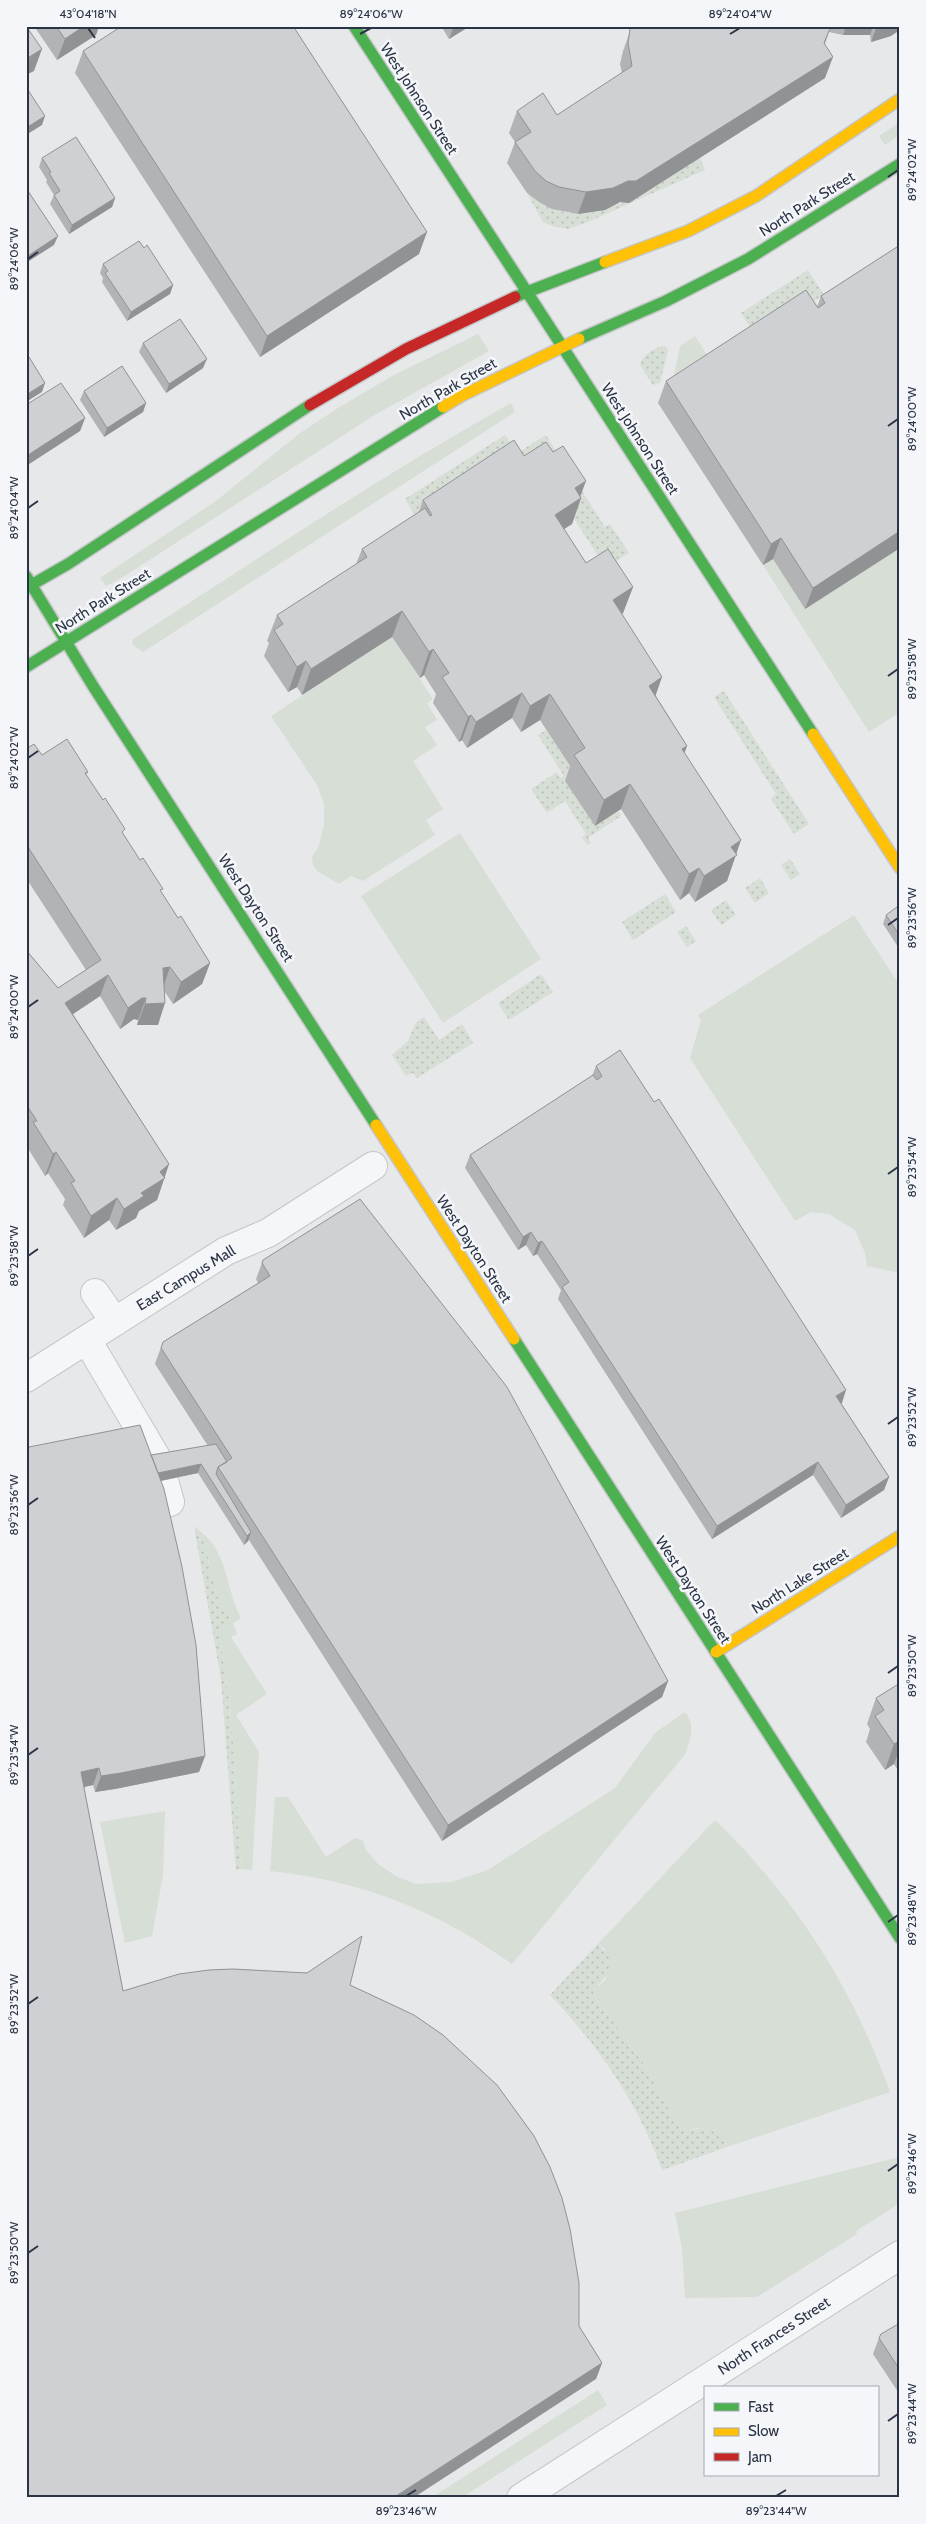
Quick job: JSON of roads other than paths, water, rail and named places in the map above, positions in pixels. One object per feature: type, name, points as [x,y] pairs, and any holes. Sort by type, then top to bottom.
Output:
[{"type":"main road","name":"West Johnson Street","points":[[354,26],[900,868]]},
{"type":"main road","points":[[28,583],[101,543],[348,381],[404,349],[480,311],[688,230],[756,196],[900,99]]},
{"type":"main road","name":"North Park Street","points":[[26,667],[461,396],[563,346],[666,301],[748,259],[900,164]]},
{"type":"main road","name":"West Dayton Street","points":[[28,583],[900,1938]]},
{"type":"main road","name":"North Lake Street","points":[[716,1652],[900,1536]]},
{"type":"street","name":"East Campus Mall","points":[[26,1378],[226,1251],[268,1233],[373,1166]]},
{"type":"street","points":[[95,1293],[115,1322]]},
{"type":"street","points":[[87,1340],[159,1462],[170,1502]]},
{"type":"street","name":"North Frances Street","points":[[521,2498],[900,2255]]}]
